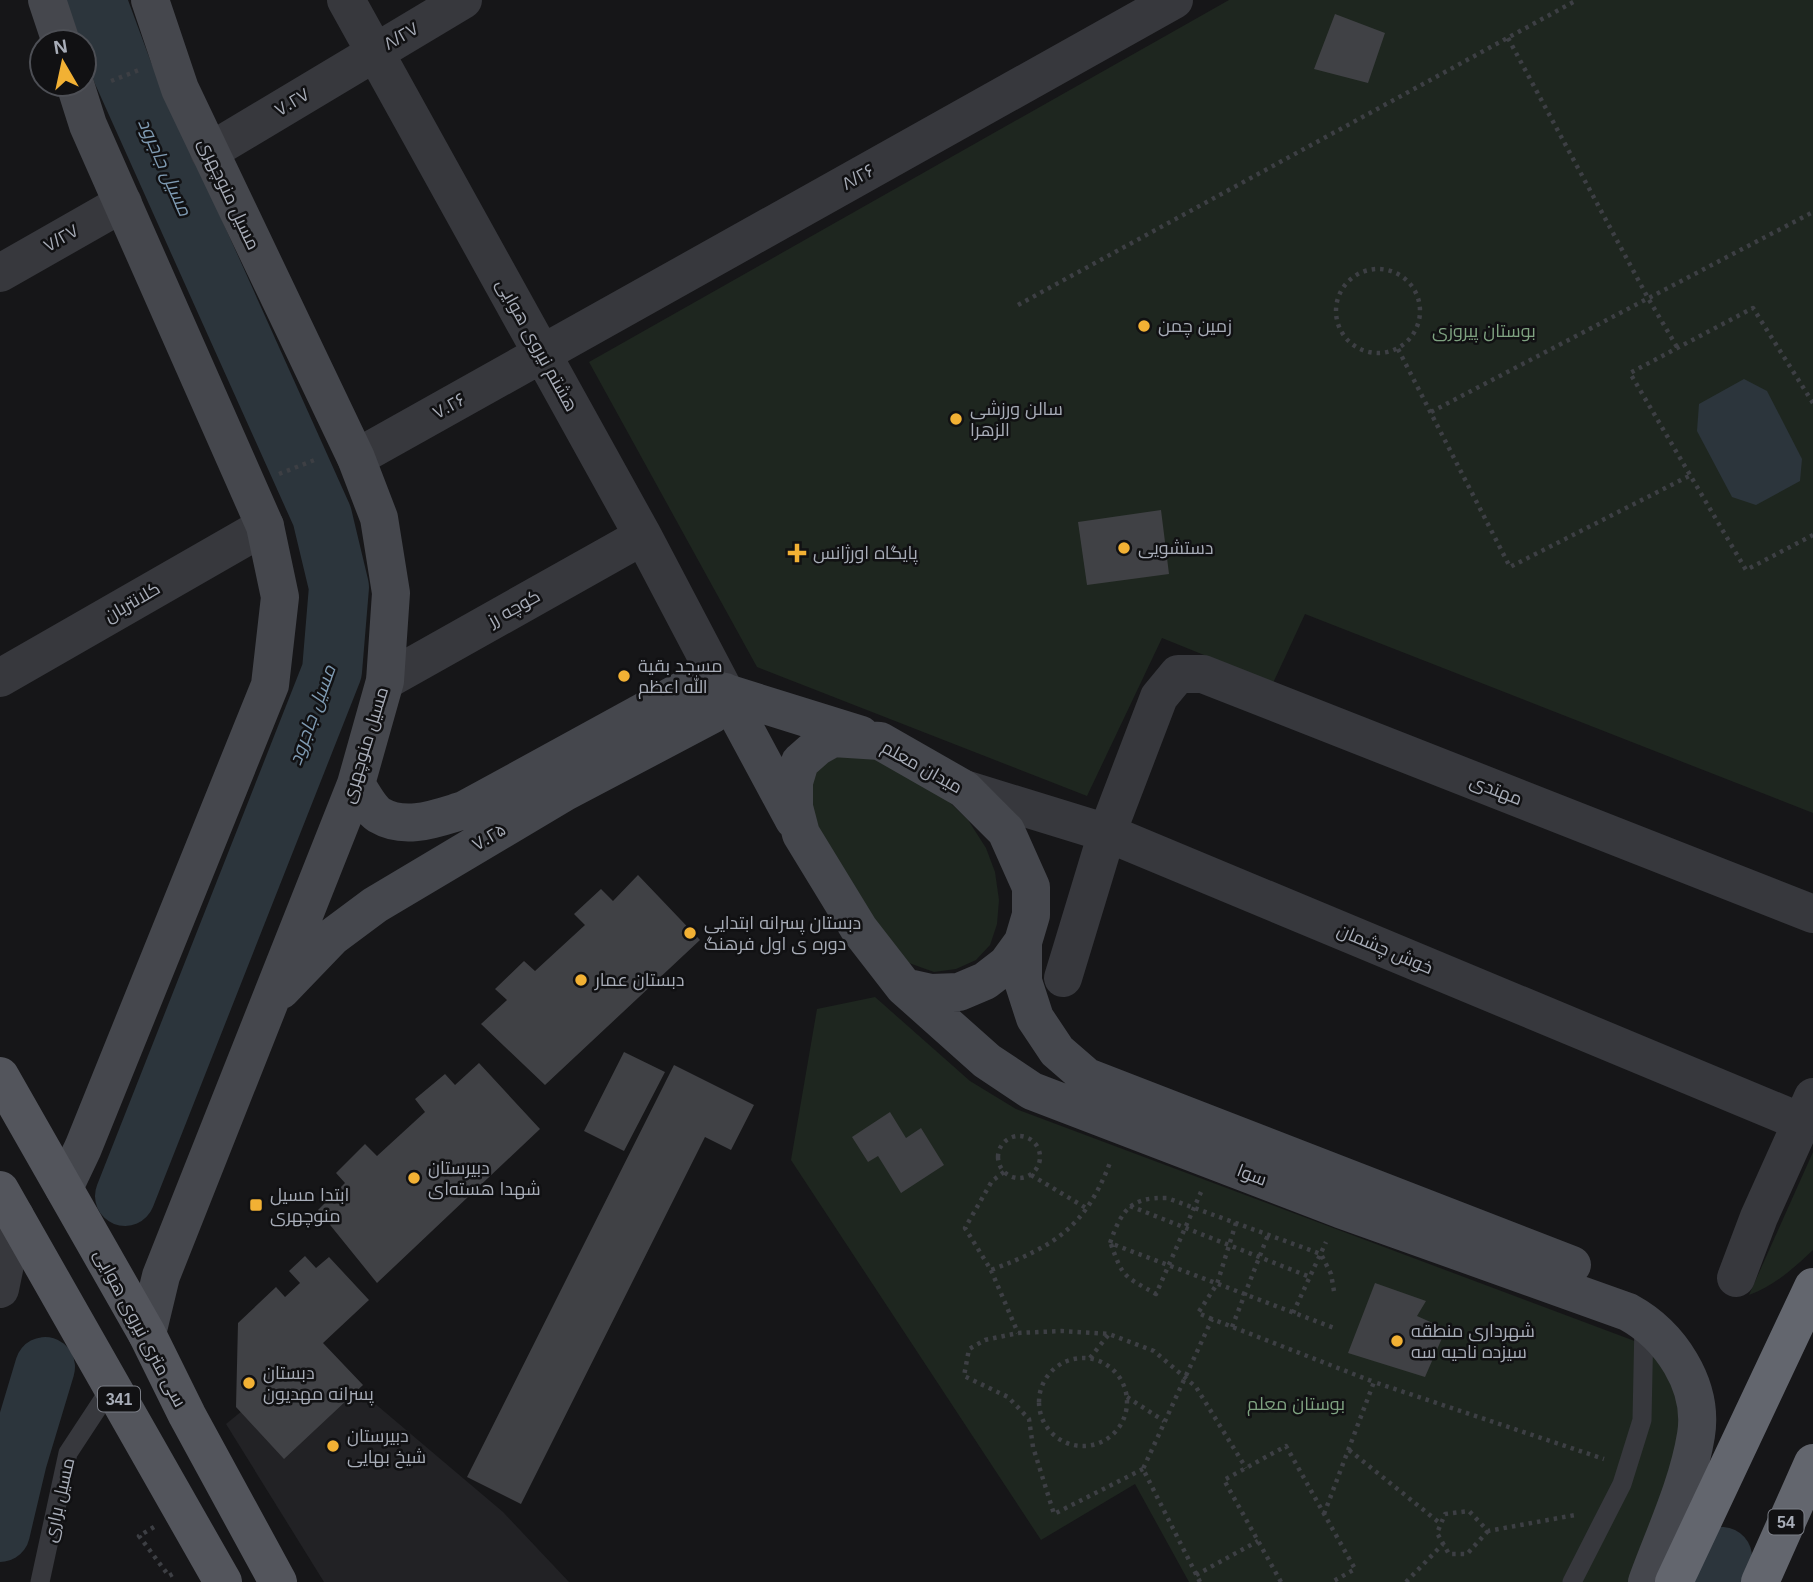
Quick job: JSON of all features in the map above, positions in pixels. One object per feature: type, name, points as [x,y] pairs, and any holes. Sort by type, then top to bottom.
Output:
[{"type":"highway","points":[[1674,1582],[1813,1287]]},
{"type":"highway","name":"54","points":[[1760,1582],[1813,1463]]},
{"type":"main road","points":[[47,0],[56,28]]},
{"type":"main road","name":"مسیل منوچهری","points":[[147,1334],[160,1276],[356,784],[385,681],[391,593],[379,518],[356,458],[180,89],[150,0]]},
{"type":"main road","points":[[64,1188],[83,1148],[270,685],[280,597],[258,509],[88,125],[89,98]]},
{"type":"main road","points":[[356,784],[377,814],[403,822],[425,822],[464,810],[685,689],[704,686],[880,741]]},
{"type":"main road","points":[[725,692],[802,835]]},
{"type":"main road","name":"۷.۲۵","points":[[267,1004],[332,937],[375,905],[565,792],[713,714],[725,692]]},
{"type":"main road","name":"میدان معلم","points":[[833,738],[880,741],[964,789],[1006,831],[1031,887],[1031,915],[1023,942],[1007,964],[985,981],[959,992],[931,993],[904,987],[859,929],[802,835],[794,807],[794,782],[800,762],[817,747],[833,738]]},
{"type":"main road","name":"سوا","points":[[1023,942],[1023,981],[1035,1018],[1057,1051],[1087,1077],[1640,1291],[1645,1298],[1645,1305],[1636,1316]]},
{"type":"main road","name":"سوا","points":[[904,987],[987,1062],[1032,1091],[1340,1209],[1636,1316],[1670,1347],[1690,1384],[1696,1404],[1697,1433],[1679,1494],[1647,1582]]},
{"type":"main road","name":"سی متری نیروی هوایی","points":[[0,1076],[147,1334],[187,1415],[278,1582]]},
{"type":"main road","name":"341","points":[[8,1203],[223,1582]]},
{"type":"street","name":"هشتم نیروی هوایی","points":[[346,0],[643,536],[725,692]]},
{"type":"street","name":"۸/۲۷","points":[[375,52],[463,0]]},
{"type":"street","name":"۸/۲۶","points":[[542,354],[1174,0]]},
{"type":"street","name":"۷.۲۷","points":[[209,152],[375,52]]},
{"type":"street","name":"۷/۲۷","points":[[0,273],[123,203]]},
{"type":"street","name":"۷.۲۶","points":[[356,458],[542,354]]},
{"type":"street","name":"کلانتریان","points":[[0,677],[258,509]]},
{"type":"street","name":"کوچه رز","points":[[385,681],[643,536]]},
{"type":"street","name":"مهتدی","points":[[1107,833],[1158,696],[1178,674],[1203,674],[1813,914]]},
{"type":"street","name":"خوش چشمان","points":[[964,789],[1107,833],[1807,1110]]},
{"type":"street","points":[[1063,978],[1107,833]]},
{"type":"street","points":[[1736,1278],[1759,1216],[1807,1110]]},
{"type":"street","points":[[0,1289],[8,1203]]},
{"type":"lane","points":[[1572,1582],[1622,1484],[1642,1420],[1636,1316]]},
{"type":"lane","name":"مسیل براری","points":[[40,1582],[68,1453],[112,1386]]},
{"type":"path","points":[[1018,305],[1577,0]]},
{"type":"path","points":[[1508,38],[1648,299],[1677,347]]},
{"type":"path","points":[[98,82],[148,66]]},
{"type":"path","points":[[1431,412],[1813,212]]},
{"type":"path","points":[[1365,271],[1393,271],[1405,278],[1414,288],[1420,301],[1421,315],[1410,340],[1398,349],[1385,354],[1371,354],[1346,340],[1339,328],[1337,300],[1353,277],[1365,271]]},
{"type":"path","points":[[1813,403],[1753,308],[1630,373],[1746,570],[1813,535]]},
{"type":"path","points":[[1398,349],[1510,567],[1689,476]]},
{"type":"path","points":[[258,509],[280,473],[324,457],[356,458]]},
{"type":"path","points":[[991,1270],[1024,1258],[1053,1242],[1075,1223],[1106,1175],[1124,1127]]},
{"type":"path","points":[[1024,1136],[1035,1143],[1041,1156],[1040,1163],[1031,1175],[1017,1178],[1004,1172],[998,1160],[1001,1147],[1010,1138],[1024,1136]]},
{"type":"path","points":[[1214,1161],[1195,1208],[1185,1228],[1170,1266],[1156,1294],[1128,1278],[1120,1270],[1111,1243],[1116,1225],[1130,1206],[1146,1197],[1167,1198],[1195,1208],[1236,1223],[1268,1235],[1321,1254],[1331,1274],[1334,1291]]},
{"type":"path","points":[[1004,1172],[992,1181],[965,1228],[991,1270],[1018,1333]]},
{"type":"path","points":[[1031,1175],[1086,1208]]},
{"type":"path","points":[[1130,1206],[1310,1277]]},
{"type":"path","points":[[1293,1312],[1340,1209]]},
{"type":"path","points":[[1236,1223],[1217,1284],[1198,1313],[1374,1382],[1606,1460]]},
{"type":"path","points":[[1232,1327],[1268,1235]]},
{"type":"path","points":[[1111,1243],[1334,1328]]},
{"type":"path","points":[[1212,1319],[1184,1379],[1164,1421],[1143,1469],[1055,1514],[1033,1447],[1029,1419],[1008,1397],[964,1376],[969,1349],[985,1340],[1018,1333],[1062,1331],[1109,1334],[1154,1351],[1184,1379],[1196,1387],[1246,1468]]},
{"type":"path","points":[[1090,1358],[1109,1334]]},
{"type":"path","points":[[1090,1358],[1104,1362],[1124,1384],[1126,1412],[1121,1425],[1111,1436],[1084,1446],[1070,1444],[1052,1432],[1040,1413],[1042,1385],[1050,1373],[1061,1364],[1090,1358]]},
{"type":"path","points":[[1324,1514],[1374,1382]]},
{"type":"path","points":[[1127,1397],[1164,1421]]},
{"type":"path","points":[[1281,1582],[1224,1480],[1286,1446],[1355,1569],[1332,1582]]},
{"type":"path","points":[[1348,1450],[1441,1524]]},
{"type":"path","points":[[1143,1469],[1199,1582]]},
{"type":"path","points":[[1488,1531],[1469,1511],[1445,1514],[1437,1533],[1449,1554],[1467,1553],[1488,1531],[1575,1515]]},
{"type":"path","points":[[139,1536],[169,1576]]},
{"type":"path","points":[[1196,1575],[1258,1541]]},
{"type":"path","points":[[1406,1582],[1443,1544]]},
{"type":"shaded area","points":[[1744,379],[1767,391],[1802,459],[1800,481],[1756,505],[1732,497],[1697,431],[1699,404]]},
{"type":"shaded area","name":"دبیرستان شیخ بهایی","points":[[314,1352],[503,1512],[569,1582],[324,1582],[226,1424]]},
{"type":"green space","name":"بوستان پیروزی","points":[[1229,0],[1813,0],[1813,813],[1305,614],[1273,683],[1162,638],[1087,796],[757,667],[589,362]]},
{"type":"green space","points":[[856,746],[942,795],[968,820],[986,848],[995,872],[999,900],[997,924],[990,945],[976,960],[956,969],[934,972],[909,963],[875,924],[816,828],[808,774]]},
{"type":"green space","name":"بوستان معلم","points":[[875,997],[970,1081],[1016,1109],[1653,1350],[1669,1365],[1687,1436],[1636,1582],[1189,1582],[1135,1484],[1041,1540],[791,1160],[817,1009]]},
{"type":"green space","points":[[1813,1152],[1813,1250],[1783,1276],[1749,1295]]},
{"type":"building","points":[[1335,14],[1385,33],[1368,83],[1314,69]]},
{"type":"building","name":"دستشویی","points":[[1161,510],[1169,574],[1087,585],[1078,522]]},
{"type":"building","name":"دبستان عمار","points":[[638,875],[700,940],[545,1085],[481,1024],[507,1000],[495,989],[524,961],[535,971],[585,925],[574,914],[601,889],[613,901]]},
{"type":"building","points":[[624,1052],[665,1072],[624,1151],[584,1131]]},
{"type":"building","name":"دبیرستان شهدا هسته‌ای","points":[[479,1063],[540,1129],[377,1283],[318,1210],[345,1183],[336,1173],[365,1144],[377,1156],[425,1112],[415,1099],[445,1074],[455,1085]]},
{"type":"building","points":[[674,1065],[754,1105],[731,1150],[705,1137],[521,1504],[467,1477]]},
{"type":"building","points":[[890,1112],[906,1138],[921,1128],[944,1165],[901,1193],[878,1156],[868,1162],[852,1137]]},
{"type":"building","points":[[305,1256],[316,1268],[329,1257],[369,1300],[323,1343],[363,1385],[284,1459],[236,1407],[238,1323],[276,1287],[285,1297],[300,1283],[289,1271]]},
{"type":"building","name":"شهرداری منطقه سیزده ناحیه سه","points":[[1375,1283],[1426,1301],[1417,1316],[1446,1329],[1425,1377],[1348,1353]]},
{"type":"waterway","name":"مسیل جاجرود","points":[[96,0],[123,73],[322,516],[339,587],[332,671],[125,1196]]},
{"type":"waterway","name":"مسیل جاجرود","points":[[0,1532],[17,1460],[45,1367]]},
{"type":"waterway","points":[[1710,1582],[1722,1557]]},
{"type":"place","name":"زمین چمن","points":[[1144,326]]},
{"type":"place","name":"سالن ورزشی الزهرا","points":[[956,419]]},
{"type":"place","name":"دستشویی","points":[[1124,548]]},
{"type":"place","name":"پایگاه اورژانس","points":[[797,553]]},
{"type":"place","name":"مسجد بقیة الله اعظم","points":[[624,676]]},
{"type":"place","name":"دبستان پسرانه ابتدایی دوره ی اول فرهنگ","points":[[690,933]]},
{"type":"place","name":"دبستان عمار","points":[[581,980]]},
{"type":"place","name":"دبیرستان شهدا هسته‌ای","points":[[414,1178]]},
{"type":"place","name":"ابتدا مسیل منوچهری","points":[[256,1205]]},
{"type":"place","name":"شهرداری منطقه سیزده ناحیه سه","points":[[1397,1341]]},
{"type":"place","name":"دبستان پسرانه مهدیون","points":[[249,1383]]},
{"type":"place","name":"دبیرستان شیخ بهایی","points":[[333,1446]]}]
